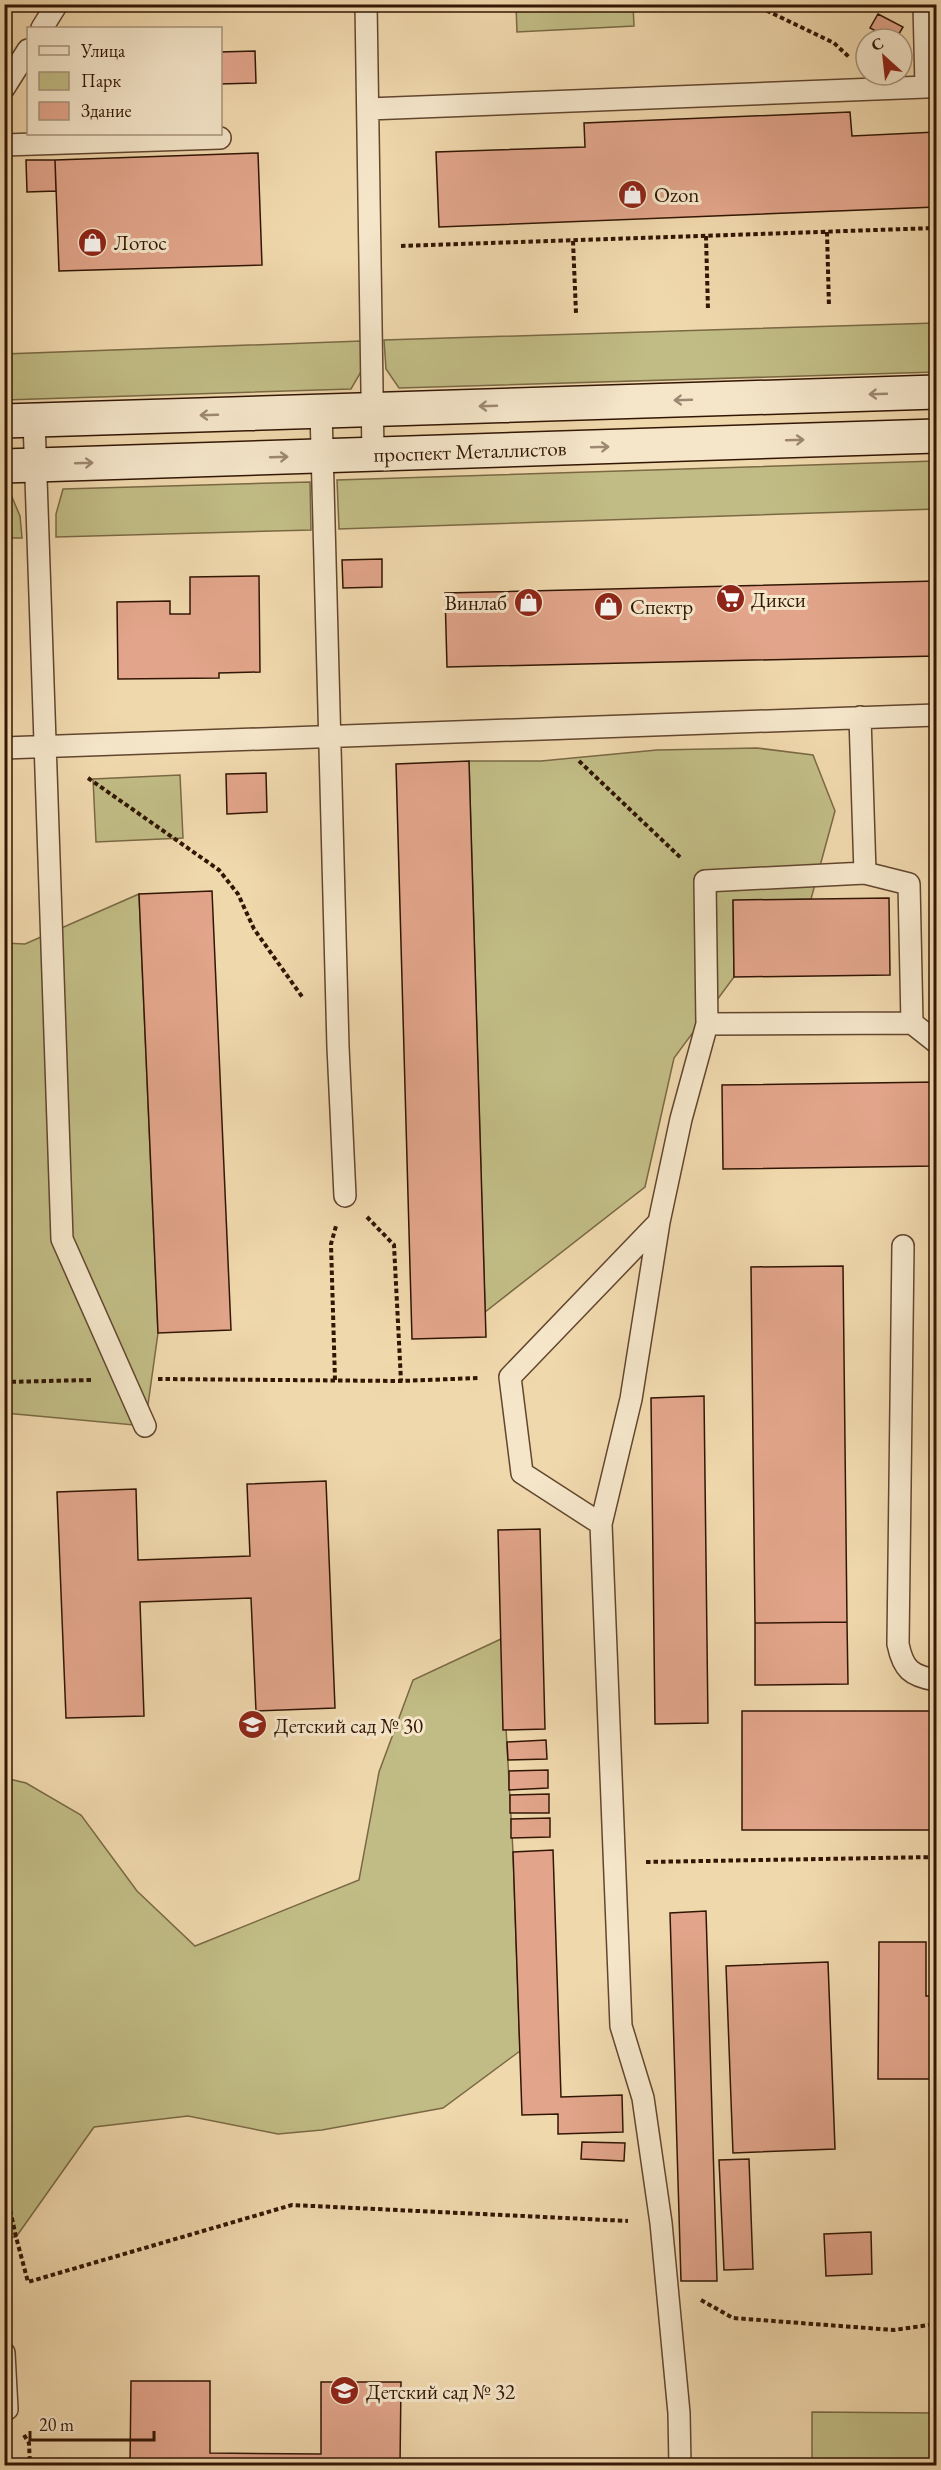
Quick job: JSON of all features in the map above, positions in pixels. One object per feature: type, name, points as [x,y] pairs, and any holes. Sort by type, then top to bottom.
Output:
[{"type":"street","points":[[19,421],[936,392]]},
{"type":"street","name":"проспект Металлистов","points":[[20,465],[936,436]]},
{"type":"lane","points":[[43,27],[57,4]]},
{"type":"lane","points":[[366,4],[374,454]]},
{"type":"lane","points":[[368,109],[926,87],[924,4]]},
{"type":"lane","points":[[4,88],[27,52]]},
{"type":"lane","points":[[4,145],[220,138]]},
{"type":"lane","points":[[321,411],[338,1047],[345,1196]]},
{"type":"lane","points":[[19,421],[20,465],[47,747],[62,1239],[145,1426]]},
{"type":"lane","points":[[4,748],[936,715]]},
{"type":"lane","points":[[860,717],[865,873]]},
{"type":"lane","points":[[680,2466],[679,2413],[661,2223],[643,2098],[621,2026],[601,1524],[631,1399],[659,1222],[681,1119],[707,1024],[705,881],[865,873],[909,884],[912,1023]]},
{"type":"lane","points":[[707,1024],[912,1023],[936,1041]]},
{"type":"lane","points":[[601,1524],[522,1473],[510,1377],[659,1222]]},
{"type":"lane","points":[[903,1246],[898,1644],[901,1660],[909,1670],[920,1677],[936,1680]]},
{"type":"lane","points":[[4,2353],[7,2409],[4,2411]]},
{"type":"path","points":[[753,4],[834,43],[854,60]]},
{"type":"path","points":[[370,248],[936,228]]},
{"type":"path","points":[[827,232],[829,307]]},
{"type":"path","points":[[706,237],[708,310]]},
{"type":"path","points":[[573,241],[576,313]]},
{"type":"path","points":[[546,729],[705,881]]},
{"type":"path","points":[[47,747],[119,801],[219,870],[238,894],[254,929],[338,1047]]},
{"type":"path","points":[[335,1380],[331,1244],[345,1196],[394,1245],[401,1381]]},
{"type":"path","points":[[4,1382],[123,1379],[401,1381],[510,1377]]},
{"type":"path","points":[[615,1863],[936,1857]]},
{"type":"path","points":[[4,2181],[28,2282],[292,2205],[661,2223]]},
{"type":"path","points":[[667,2280],[733,2318],[894,2330],[936,2324]]},
{"type":"green space","points":[[516,5],[633,5],[634,26],[517,32]]},
{"type":"green space","points":[[936,323],[936,372],[399,388],[386,369],[384,340]]},
{"type":"green space","points":[[361,341],[362,370],[351,389],[5,400],[4,354]]},
{"type":"green space","points":[[936,461],[936,509],[339,529],[337,480]]},
{"type":"green space","points":[[310,482],[311,530],[56,537],[56,514],[63,489]]},
{"type":"green space","points":[[5,490],[9,490],[20,516],[22,538],[5,538]]},
{"type":"green space","points":[[757,748],[813,755],[835,811],[811,899],[733,901],[734,977],[674,1058],[645,1187],[485,1312],[469,761],[541,761],[657,750]]},
{"type":"green space","points":[[180,775],[183,838],[96,842],[93,779]]},
{"type":"green space","points":[[139,894],[158,1333],[145,1426],[5,1413],[4,943],[25,944]]},
{"type":"green space","points":[[501,1639],[513,1852],[520,2051],[443,2108],[322,2130],[278,2134],[188,2116],[94,2127],[16,2237],[5,2238],[5,1778],[26,1783],[81,1815],[137,1891],[195,1946],[359,1880],[379,1772],[413,1680]]},
{"type":"green space","points":[[812,2412],[936,2413],[936,2465],[812,2465]]},
{"type":"building","points":[[878,14],[903,27],[871,27]]},
{"type":"building","points":[[255,51],[256,83],[222,84],[222,52]]},
{"type":"building","points":[[850,112],[852,136],[936,132],[936,207],[439,227],[436,152],[585,147],[584,123]]},
{"type":"building","points":[[258,153],[262,265],[59,271],[55,160]]},
{"type":"building","points":[[26,160],[55,160],[56,191],[27,192]]},
{"type":"building","points":[[382,559],[382,587],[343,588],[342,560]]},
{"type":"building","points":[[259,576],[260,672],[219,673],[219,678],[118,679],[117,602],[170,601],[170,614],[190,614],[190,577]]},
{"type":"building","points":[[936,581],[936,656],[447,667],[445,593]]},
{"type":"building","points":[[469,761],[486,1337],[412,1339],[396,764]]},
{"type":"building","points":[[266,773],[267,812],[227,814],[226,774]]},
{"type":"building","points":[[930,798],[936,798],[936,867],[930,867]]},
{"type":"building","points":[[212,891],[231,1330],[158,1333],[139,894]]},
{"type":"building","points":[[931,891],[936,891],[936,1026],[931,1026]]},
{"type":"building","points":[[889,898],[890,975],[734,977],[733,900]]},
{"type":"building","points":[[936,1082],[936,1166],[723,1169],[722,1085]]},
{"type":"building","points":[[843,1266],[847,1622],[755,1623],[751,1267]]},
{"type":"building","points":[[704,1396],[708,1723],[655,1724],[651,1398]]},
{"type":"building","points":[[326,1481],[335,1708],[256,1711],[251,1598],[140,1602],[144,1716],[66,1718],[57,1492],[136,1489],[138,1560],[250,1556],[247,1484]]},
{"type":"building","points":[[540,1529],[545,1729],[503,1730],[498,1530]]},
{"type":"building","points":[[847,1622],[848,1684],[755,1685],[755,1623]]},
{"type":"building","points":[[742,1711],[936,1711],[936,1830],[742,1830]]},
{"type":"building","points":[[546,1740],[547,1759],[508,1760],[507,1742]]},
{"type":"building","points":[[548,1770],[548,1788],[509,1790],[509,1771]]},
{"type":"building","points":[[549,1794],[549,1813],[510,1813],[510,1795]]},
{"type":"building","points":[[550,1818],[550,1837],[511,1838],[511,1819]]},
{"type":"building","points":[[553,1850],[561,2097],[622,2095],[623,2132],[558,2134],[558,2114],[522,2115],[513,1852]]},
{"type":"building","points":[[706,1911],[717,2281],[681,2281],[670,1913]]},
{"type":"building","points":[[879,1942],[926,1942],[926,1996],[936,1996],[936,2079],[878,2079]]},
{"type":"building","points":[[828,1962],[835,2149],[733,2153],[726,1966]]},
{"type":"building","points":[[582,2142],[625,2143],[624,2161],[581,2159]]},
{"type":"building","points":[[749,2159],[753,2269],[724,2270],[719,2160]]},
{"type":"building","points":[[871,2232],[872,2274],[826,2276],[824,2234]]},
{"type":"building","points":[[131,2381],[210,2381],[210,2453],[321,2454],[321,2382],[401,2382],[400,2466],[130,2466]]},
{"type":"place","name":"Ozon","points":[[633,194]]},
{"type":"place","name":"Лотос","points":[[93,242]]},
{"type":"place","name":"Дикси","points":[[730,599]]},
{"type":"place","name":"Винлаб","points":[[528,602]]},
{"type":"place","name":"Спектр","points":[[609,606]]},
{"type":"place","name":"Детский сад № 30","points":[[253,1725]]},
{"type":"place","name":"Детский сад № 32","points":[[345,2391]]}]
